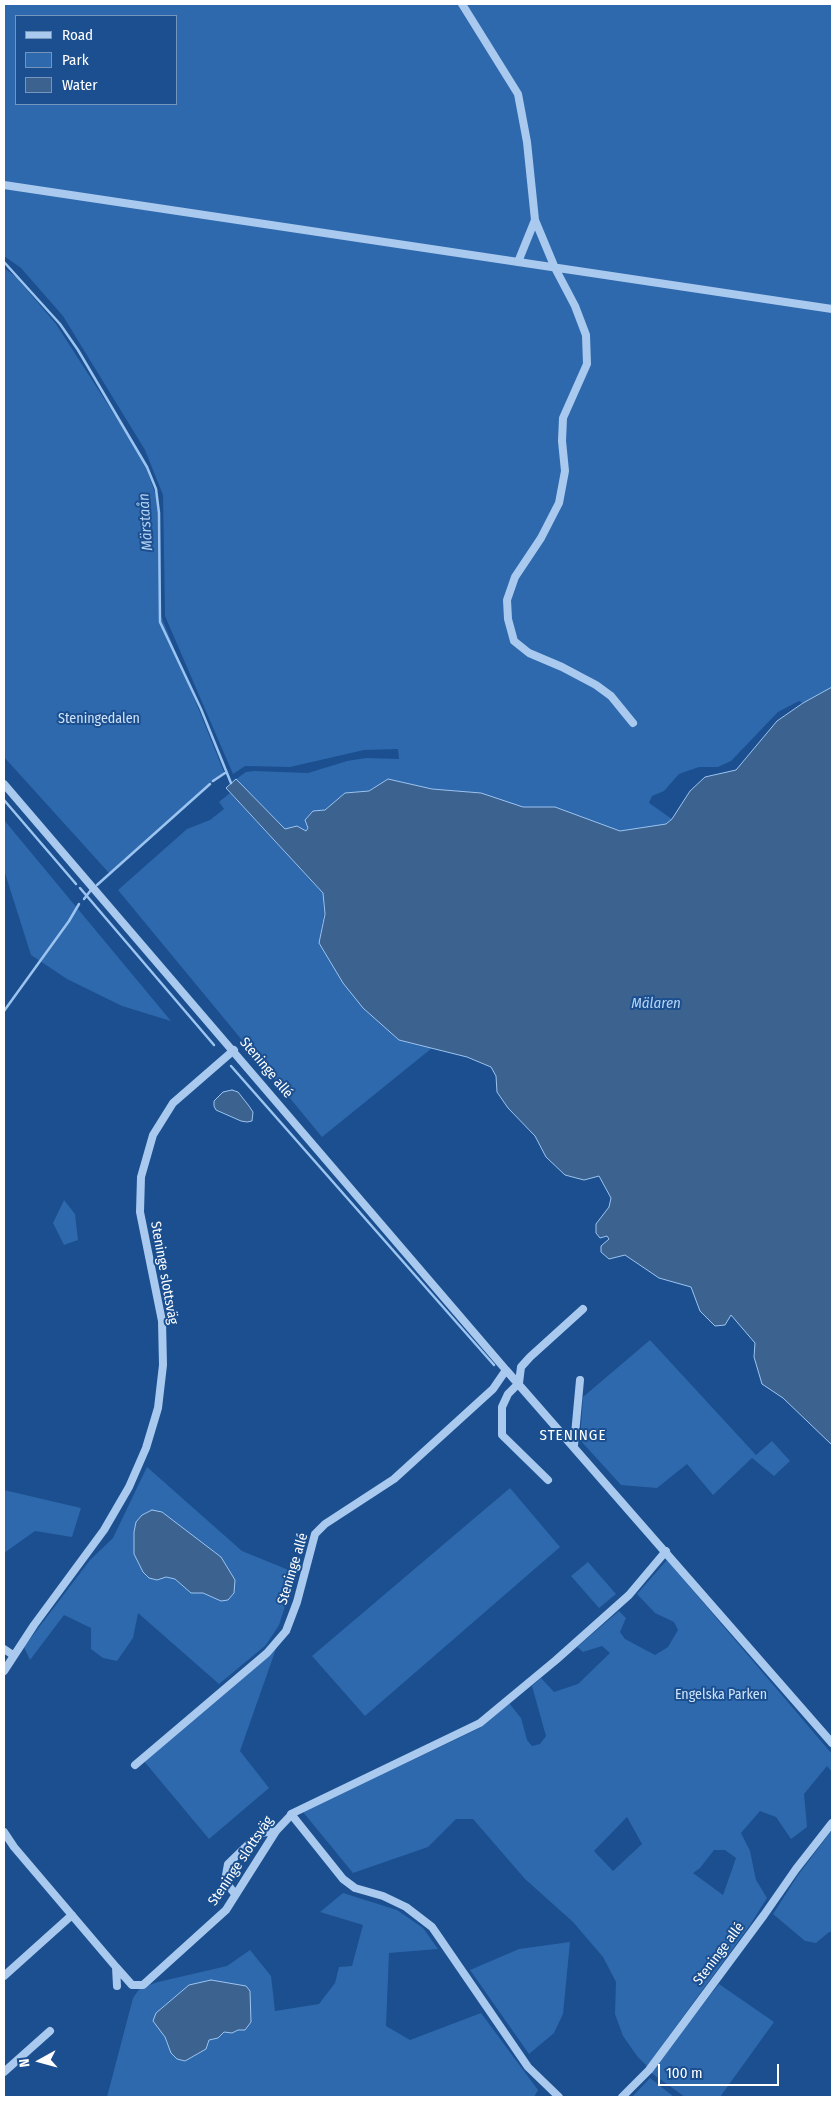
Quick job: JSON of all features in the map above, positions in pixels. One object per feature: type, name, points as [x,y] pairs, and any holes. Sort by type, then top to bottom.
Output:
[{"type":"street","points":[[462,4],[518,94],[527,142],[535,220],[555,268],[576,306],[586,335],[587,364],[563,418],[562,441],[565,471],[559,503],[541,538],[515,577],[507,600],[508,619],[514,641],[529,653],[562,667],[596,685],[610,696],[633,723]]},
{"type":"street","points":[[4,185],[832,309]]},
{"type":"street","points":[[518,262],[535,220]]},
{"type":"street","name":"Steninge allé","points":[[4,784],[234,1050],[506,1370],[574,1445],[832,1743]]},
{"type":"street","name":"Steninge slottsväg","points":[[4,1671],[13,1655],[104,1530],[129,1487],[146,1448],[158,1408],[162,1357],[162,1321],[140,1212],[141,1177],[153,1135],[173,1103],[234,1050]]},
{"type":"street","points":[[548,1480],[502,1435],[502,1407],[508,1394],[519,1383],[521,1368],[530,1357],[583,1309]]},
{"type":"street","name":"Steninge allé","points":[[135,1765],[268,1653],[286,1631],[298,1602],[315,1534],[325,1524],[394,1479],[493,1389],[506,1370]]},
{"type":"street","points":[[574,1445],[580,1380]]},
{"type":"street","points":[[291,1814],[301,1807],[480,1723],[556,1660],[629,1595],[666,1551]]},
{"type":"street","points":[[4,1649],[13,1655]]},
{"type":"street","name":"Steninge slottsväg","points":[[4,1832],[14,1847],[132,1985],[143,1985],[226,1910],[276,1831],[291,1814],[343,1879],[355,1888],[382,1896],[406,1907],[432,1927],[528,2067],[554,2095],[559,2097]]},
{"type":"street","name":"Steninge allé","points":[[622,2097],[649,2070],[796,1869],[832,1823]]},
{"type":"street","points":[[235,1894],[225,1880],[228,1864],[260,1834],[276,1831]]},
{"type":"street","points":[[4,1976],[72,1915]]},
{"type":"street","points":[[116,1967],[118,1986]]},
{"type":"street","points":[[4,2072],[50,2031]]},
{"type":"green space","points":[[4,4],[832,4],[832,687],[803,703],[799,701],[778,712],[731,761],[718,767],[699,767],[679,774],[664,791],[652,796],[649,803],[672,819],[666,824],[620,831],[555,807],[523,807],[481,793],[432,789],[388,779],[369,791],[345,793],[325,810],[313,811],[306,831],[285,829],[236,779],[246,772],[254,771],[308,773],[347,761],[366,758],[399,759],[398,749],[364,750],[290,767],[245,766],[233,774],[165,616],[163,495],[145,450],[63,316],[21,268],[4,256]]},
{"type":"green space","name":"Steningedalen","points":[[4,268],[16,277],[56,324],[143,459],[158,501],[161,616],[224,772],[109,873],[4,757]]},
{"type":"green space","points":[[230,793],[323,893],[324,913],[319,943],[399,1040],[432,1048],[322,1137],[118,890],[187,829],[210,820],[224,809],[219,802]]},
{"type":"green space","points":[[4,820],[171,1021],[122,1006],[67,979],[31,955],[4,870]]},
{"type":"green space","points":[[64,1200],[75,1214],[78,1240],[64,1245],[53,1223]]},
{"type":"green space","points":[[650,1340],[756,1455],[772,1441],[790,1461],[774,1476],[752,1458],[713,1495],[687,1464],[657,1488],[621,1485],[580,1440],[583,1397]]},
{"type":"green space","points":[[147,1467],[242,1551],[296,1573],[279,1625],[266,1645],[219,1684],[138,1613],[133,1638],[117,1661],[103,1658],[91,1649],[91,1628],[64,1615],[30,1660],[24,1647],[90,1560],[113,1538]],"holes":[[[165,1577],[235,1580],[221,1601],[203,1593],[191,1593],[175,1579]]]},
{"type":"green space","points":[[510,1488],[560,1547],[365,1716],[312,1656]]},
{"type":"green space","points":[[4,1490],[81,1508],[72,1537],[35,1531],[4,1553]]},
{"type":"green space","name":"Engelska Parken","points":[[667,1560],[832,1754],[832,1772],[827,1766],[804,1794],[807,1827],[791,1839],[776,1817],[760,1811],[741,1833],[750,1851],[756,1880],[767,1898],[750,1925],[647,2066],[637,2056],[623,2036],[615,2014],[616,1982],[603,1957],[573,1922],[525,1879],[473,1819],[456,1819],[428,1847],[353,1873],[303,1812],[480,1728],[509,1703],[521,1718],[527,1740],[532,1746],[540,1744],[546,1736],[532,1686],[541,1678],[554,1692],[578,1684],[610,1653],[602,1646],[583,1652],[577,1647],[619,1611],[626,1618],[620,1632],[625,1639],[655,1655],[668,1647],[678,1630],[674,1622],[655,1613],[637,1594]],"holes":[[[627,1817],[642,1844],[613,1871],[594,1851]],[[714,1850],[725,1850],[736,1858],[723,1895],[693,1873],[700,1868]]]},
{"type":"green space","points":[[588,1562],[616,1594],[599,1608],[571,1576]]},
{"type":"green space","points":[[277,1646],[240,1751],[269,1788],[209,1839],[143,1760]]},
{"type":"green space","points":[[832,1830],[832,1932],[829,1932],[816,1943],[805,1941],[773,1914],[798,1875]]},
{"type":"green space","points":[[343,1893],[397,1910],[423,1928],[438,1949],[389,1953],[386,2026],[410,2040],[481,2013],[538,2090],[534,2097],[107,2097],[133,1998],[140,1988],[227,1966],[250,1950],[271,1976],[275,2011],[319,2004],[335,1983],[339,1967],[352,1966],[363,1925],[320,1912]]},
{"type":"green space","points":[[570,1942],[563,2014],[554,2033],[529,2054],[470,1970],[519,1949]]},
{"type":"green space","points":[[719,1984],[774,2022],[720,2097],[685,2097],[650,2072]]},
{"type":"green space","points":[[650,2078],[674,2097],[632,2097]]},
{"type":"water","name":"Mälaren","points":[[832,687],[832,1445],[783,1398],[762,1384],[754,1357],[755,1343],[731,1315],[725,1325],[715,1326],[700,1311],[691,1287],[659,1278],[625,1255],[609,1259],[601,1252],[601,1246],[609,1239],[607,1236],[600,1238],[596,1233],[596,1224],[609,1207],[611,1198],[599,1176],[584,1180],[565,1175],[546,1157],[535,1136],[508,1108],[497,1092],[496,1076],[491,1067],[467,1057],[399,1040],[363,1008],[343,983],[319,943],[325,914],[323,893],[226,788],[236,779],[285,829],[297,826],[306,831],[308,828],[305,820],[313,811],[325,810],[345,793],[369,791],[388,779],[432,789],[481,793],[523,807],[555,807],[620,831],[666,824],[672,819],[690,791],[705,777],[736,770],[777,721],[803,703]]},
{"type":"water","points":[[232,1090],[238,1092],[253,1112],[252,1121],[241,1121],[216,1110],[214,1101],[223,1092]]},
{"type":"water","points":[[152,1510],[162,1512],[221,1557],[235,1580],[234,1593],[228,1600],[221,1601],[203,1593],[191,1593],[175,1579],[166,1577],[157,1580],[149,1578],[143,1572],[134,1554],[134,1532],[136,1522],[142,1515]]},
{"type":"water","points":[[211,1980],[246,1986],[250,1991],[251,2022],[245,2030],[238,2030],[232,2033],[224,2032],[218,2038],[209,2040],[206,2049],[185,2061],[177,2059],[171,2053],[165,2037],[153,2021],[156,2013],[189,1985]]},
{"type":"waterway","name":"Märstaån","points":[[4,262],[60,324],[78,350],[147,467],[156,489],[159,513],[160,622],[201,709],[231,783]]},
{"type":"waterway","points":[[213,781],[225,773]]},
{"type":"waterway","points":[[97,885],[210,784]]},
{"type":"waterway","points":[[4,800],[76,884]]},
{"type":"waterway","points":[[80,888],[214,1045]]},
{"type":"waterway","points":[[84,899],[91,890]]},
{"type":"waterway","points":[[4,1011],[69,921],[79,904]]},
{"type":"waterway","points":[[231,1066],[494,1365]]},
{"type":"district","name":"STENINGE","points":[[573,1436]]}]
